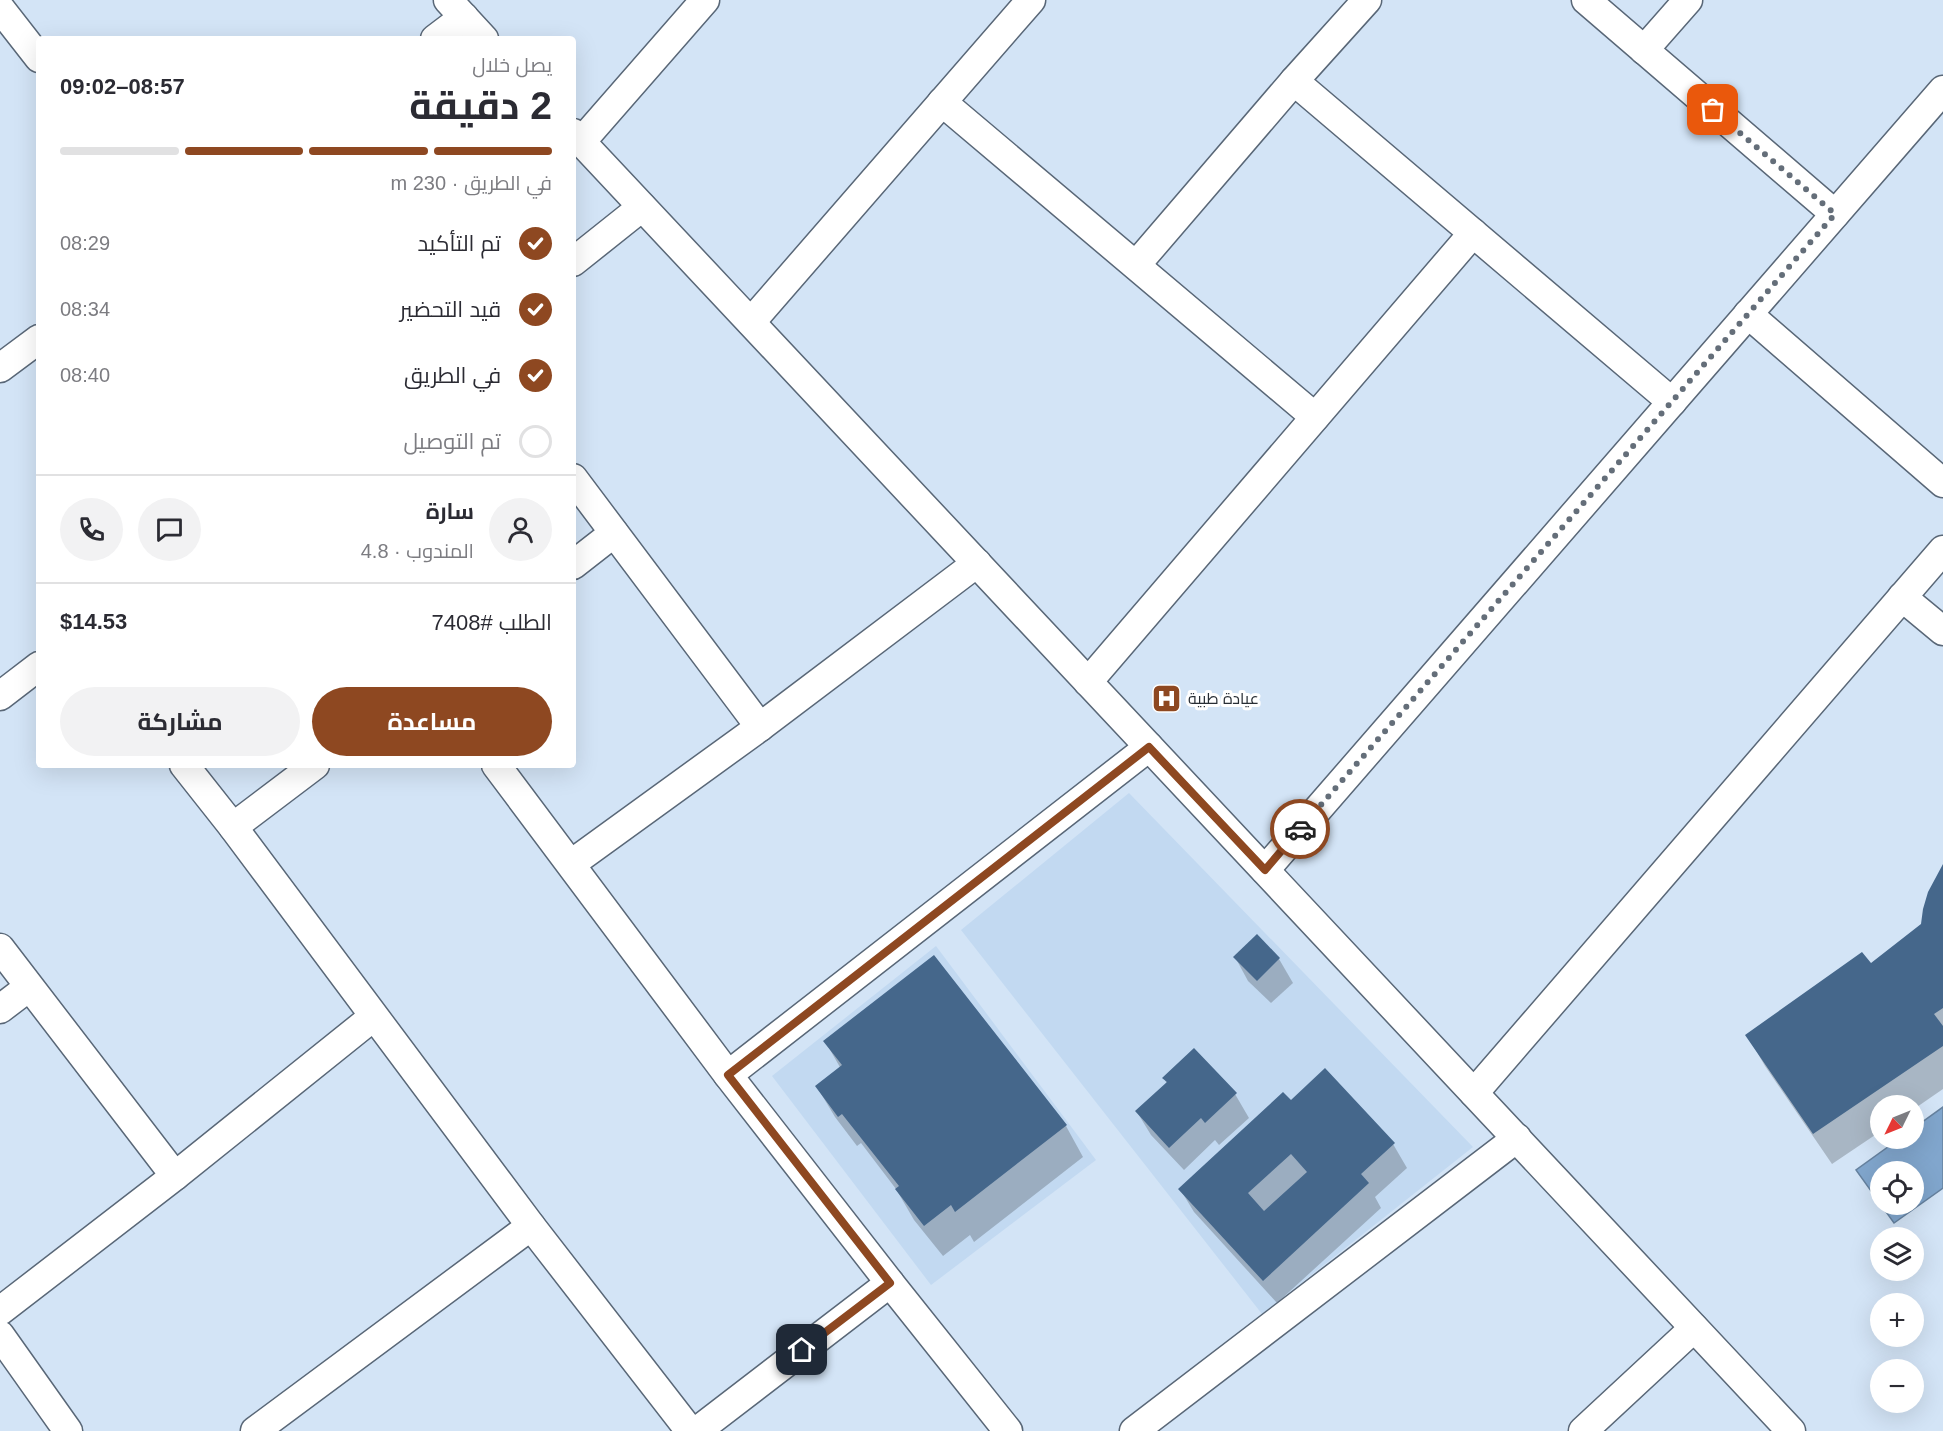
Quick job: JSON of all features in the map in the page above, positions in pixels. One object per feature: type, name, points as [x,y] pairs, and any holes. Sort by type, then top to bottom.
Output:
[{"type":"street","points":[[705,0],[577,138],[1791,1431]]},
{"type":"street","points":[[751,322],[1030,0]]},
{"type":"street","points":[[1136,266],[1366,0]]},
{"type":"street","points":[[1586,0],[1835,214]]},
{"type":"street","points":[[1644,50],[1688,0]]},
{"type":"street","points":[[0,8],[36,54]]},
{"type":"street","points":[[437,36],[456,9],[481,36]]},
{"type":"street","points":[[1294,81],[1672,402]]},
{"type":"street","points":[[1265,870],[1943,90]]},
{"type":"street","points":[[942,102],[1316,417]]},
{"type":"street","points":[[576,260],[642,207]]},
{"type":"street","points":[[1088,682],[1473,233]]},
{"type":"street","points":[[1748,314],[1943,483]]},
{"type":"street","points":[[0,368],[36,341]]},
{"type":"street","points":[[576,482],[760,727]]},
{"type":"street","points":[[576,564],[614,533]]},
{"type":"street","points":[[1474,1093],[1943,550]]},
{"type":"street","points":[[571,864],[760,727],[977,563]]},
{"type":"street","points":[[1902,597],[1943,631]]},
{"type":"street","points":[[0,696],[36,668]]},
{"type":"street","points":[[728,1075],[1149,747]]},
{"type":"street","points":[[186,768],[531,1226],[690,1431]]},
{"type":"street","points":[[233,827],[311,768]]},
{"type":"street","points":[[498,768],[728,1075],[1008,1431]]},
{"type":"street","points":[[0,948],[175,1176]]},
{"type":"street","points":[[0,1009],[29,987]]},
{"type":"street","points":[[0,1311],[175,1176],[374,1017]]},
{"type":"street","points":[[1135,1431],[1517,1138]]},
{"type":"street","points":[[255,1431],[531,1226]]},
{"type":"street","points":[[697,1431],[890,1283]]},
{"type":"street","points":[[1583,1431],[1694,1328]]},
{"type":"street","points":[[0,1335],[68,1431]]},
{"type":"shaded area","points":[[1129,793],[1473,1147],[1262,1314],[961,930]]},
{"type":"shaded area","points":[[936,946],[1096,1160],[931,1285],[772,1076]]},
{"type":"shaded area","points":[[1943,1107],[1943,1188],[1924,1202],[1924,1161],[1870,1161],[1870,1190],[1856,1170],[1885,1149],[1924,1149],[1924,1121]]},
{"type":"shaded area","points":[[1888,1215],[1905,1215],[1894,1223]]},
{"type":"building","points":[[1943,864],[1943,1008],[1934,1014],[1943,1026],[1943,1046],[1813,1134],[1745,1035],[1862,952],[1871,963],[1921,924],[1928,892]]},
{"type":"building","points":[[1257,934],[1280,958],[1257,981],[1233,957]]},
{"type":"building","points":[[934,955],[1067,1125],[955,1212],[951,1205],[924,1226],[895,1189],[899,1186],[842,1114],[838,1117],[815,1086],[842,1065],[823,1041]]},
{"type":"building","points":[[1194,1048],[1237,1093],[1205,1123],[1201,1118],[1169,1148],[1135,1111],[1167,1082],[1162,1078]]},
{"type":"building","points":[[1325,1068],[1395,1143],[1361,1174],[1369,1183],[1263,1281],[1178,1189],[1283,1092],[1291,1100]],"holes":[[[1291,1154],[1307,1172],[1264,1211],[1248,1193]]]},
{"type":"way so far","points":[[1300,829],[1835,214],[1713,110]]},
{"type":"place","name":"عيادة طبية","points":[[1167,698]]},
{"type":"route","points":[[802,1350],[890,1283],[728,1075],[1149,747],[1265,870],[1300,829]]}]
